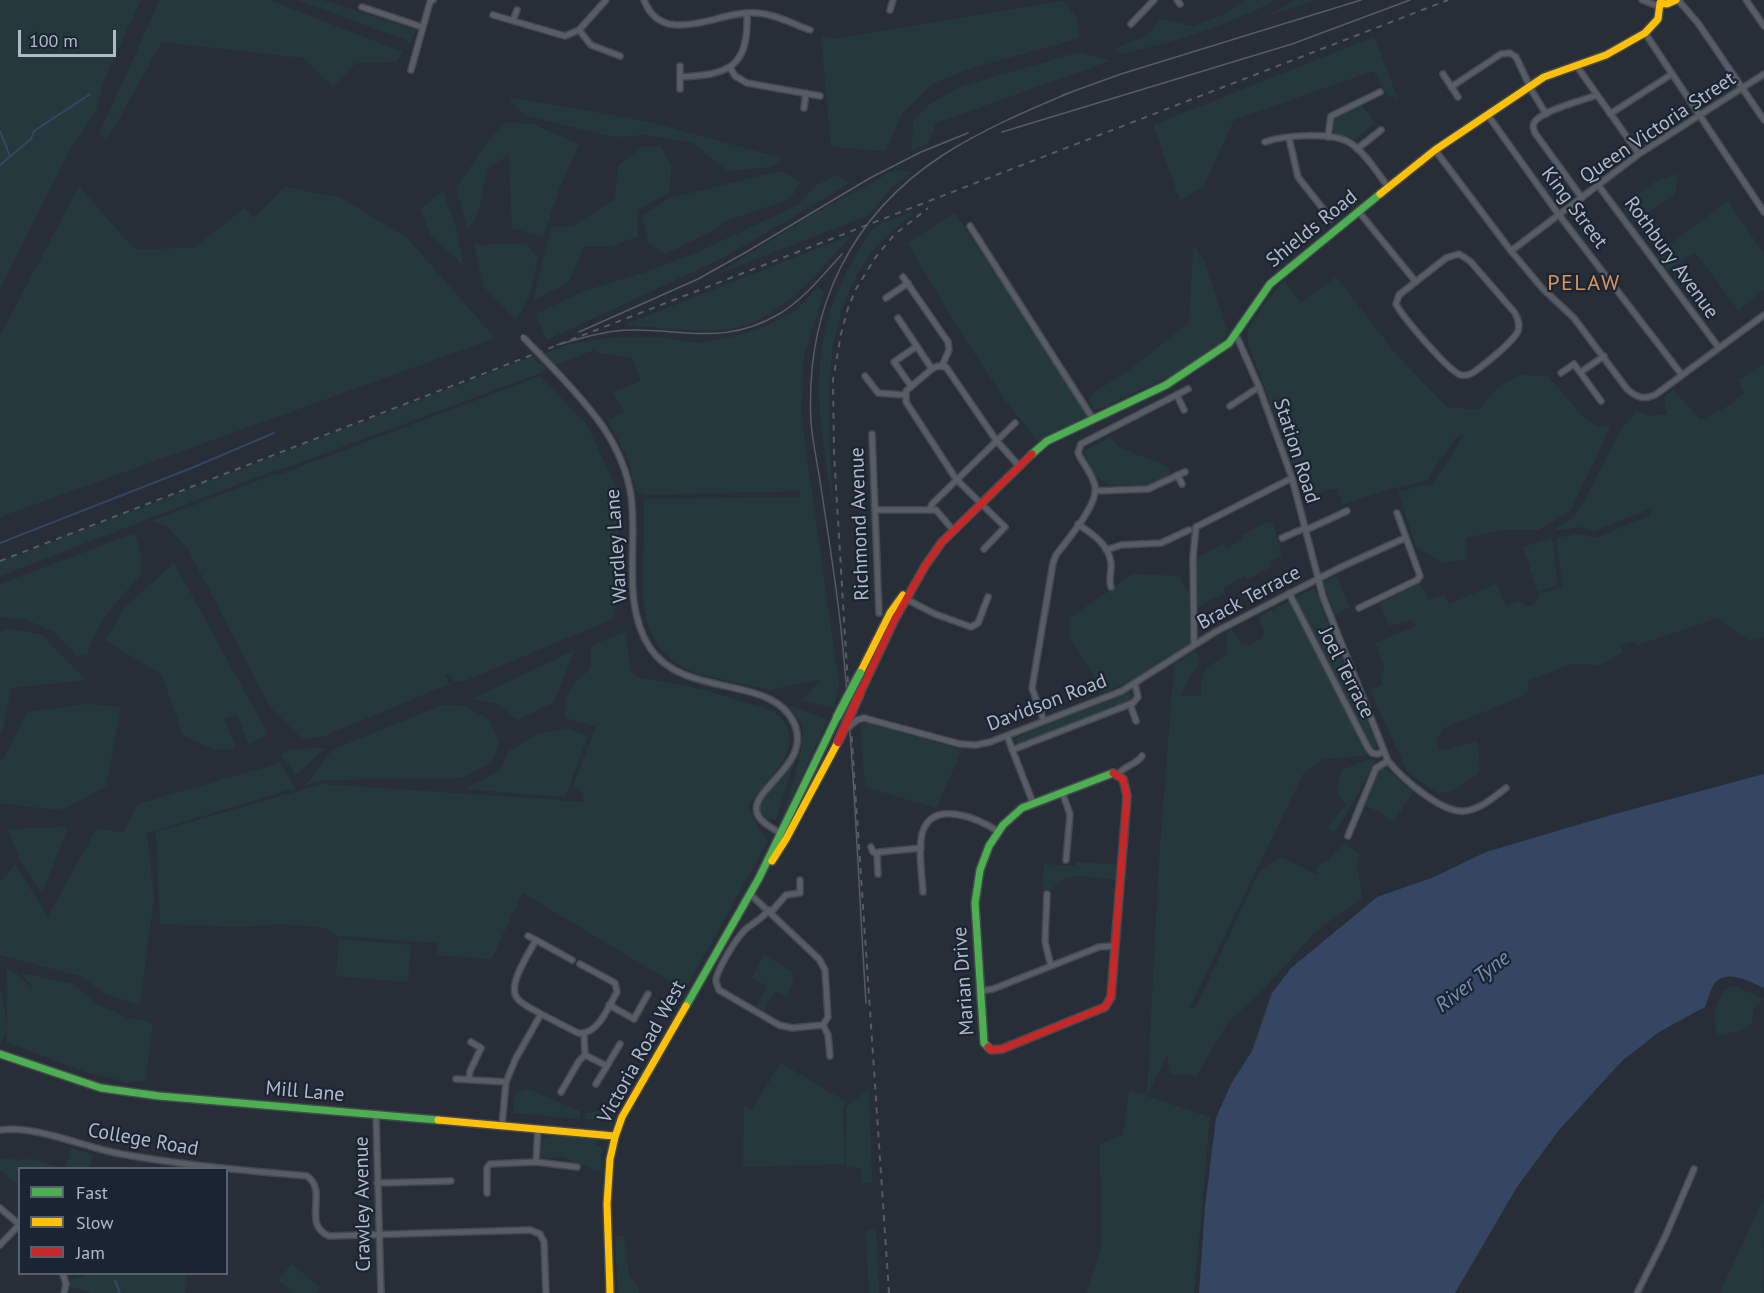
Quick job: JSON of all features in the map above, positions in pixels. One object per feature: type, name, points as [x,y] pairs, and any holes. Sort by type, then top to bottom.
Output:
[{"type":"main road","name":"Shields Road","points":[[892,616],[942,542],[1037,449],[1057,435],[1166,385],[1210,357],[1236,335],[1270,284],[1435,150],[1530,86],[1556,72],[1606,55],[1645,33],[1668,4]]},
{"type":"main road","points":[[784,836],[828,735],[892,616]]},
{"type":"main road","points":[[784,836],[839,739],[892,616]]},
{"type":"main road","name":"Marian Drive","points":[[1108,774],[1118,774],[1125,783],[1127,796],[1111,997],[1107,1005],[996,1051],[988,1049],[984,1043],[975,896],[982,862],[999,832],[1017,811],[1034,803],[1108,774]]},
{"type":"main road","name":"Victoria Road West","points":[[610,1293],[608,1179],[614,1136],[622,1117],[784,836]]},
{"type":"main road","name":"Mill Lane","points":[[0,1053],[101,1088],[174,1098],[614,1136]]},
{"type":"street","points":[[411,70],[422,27],[430,2],[433,0]]},
{"type":"street","points":[[493,15],[565,36],[579,30],[606,0]]},
{"type":"street","points":[[644,0],[650,11],[665,24],[692,25],[755,12],[810,30]]},
{"type":"street","points":[[890,10],[893,0]]},
{"type":"street","points":[[1131,24],[1154,0]]},
{"type":"street","points":[[1642,0],[1686,8],[1764,120]]},
{"type":"street","points":[[1746,0],[1764,26]]},
{"type":"street","points":[[362,7],[422,27]]},
{"type":"street","points":[[513,21],[517,10]]},
{"type":"street","points":[[680,77],[705,76],[731,69],[743,51],[748,33],[747,14]]},
{"type":"street","points":[[579,30],[591,45],[620,56]]},
{"type":"street","points":[[1645,33],[1764,212]]},
{"type":"street","points":[[1451,87],[1505,53],[1510,53],[1516,57],[1546,114]]},
{"type":"street","points":[[1576,65],[1639,154]]},
{"type":"street","points":[[680,66],[680,89]]},
{"type":"street","points":[[731,69],[735,76],[747,83],[820,96]]},
{"type":"street","points":[[1443,74],[1458,97]]},
{"type":"street","points":[[1610,114],[1672,74]]},
{"type":"street","name":"Queen Victoria Street","points":[[1511,250],[1639,154],[1764,74]]},
{"type":"street","points":[[1328,137],[1331,116],[1380,92]]},
{"type":"street","points":[[804,108],[806,93]]},
{"type":"street","points":[[1582,198],[1533,130],[1536,120],[1546,114],[1597,95]]},
{"type":"street","name":"King Street","points":[[1487,114],[1559,215],[1682,375]]},
{"type":"street","points":[[1357,149],[1381,129]]},
{"type":"street","points":[[1265,142],[1275,139],[1328,137],[1347,141],[1357,149],[1389,188]]},
{"type":"street","points":[[1289,138],[1298,177],[1331,219]]},
{"type":"street","points":[[1435,150],[1511,250],[1542,288],[1567,309],[1627,389],[1635,396],[1646,398],[1655,395],[1764,315]]},
{"type":"street","name":"Rothbury Avenue","points":[[1598,185],[1719,348]]},
{"type":"street","points":[[1359,212],[1416,282]]},
{"type":"street","points":[[969,226],[1093,419]]},
{"type":"street","points":[[1451,255],[1465,256],[1517,317],[1519,328],[1517,333],[1474,372],[1461,375],[1454,372],[1396,304],[1399,295],[1416,282],[1451,255]]},
{"type":"street","points":[[903,277],[948,342],[949,350],[942,366]]},
{"type":"street","points":[[886,298],[908,283]]},
{"type":"street","points":[[898,318],[932,369]]},
{"type":"street","name":"Station Road","points":[[1236,335],[1259,387],[1292,478],[1323,597],[1384,751]]},
{"type":"street","name":"Wardley Lane","points":[[523,337],[601,421],[622,463],[632,507],[632,570],[635,602],[641,626],[651,649],[667,666],[686,677],[771,700],[787,712],[794,723],[797,741],[793,758],[756,804],[761,820],[784,836]]},
{"type":"street","points":[[911,386],[894,362],[917,346]]},
{"type":"street","points":[[1581,372],[1604,356]]},
{"type":"street","points":[[1562,373],[1574,364],[1601,400]]},
{"type":"street","points":[[984,549],[1005,527],[956,479],[906,402],[905,395],[911,386],[932,369],[942,366],[948,369],[996,440],[1019,466]]},
{"type":"street","points":[[865,376],[878,393],[905,395]]},
{"type":"street","points":[[1230,406],[1259,387]]},
{"type":"street","points":[[1044,721],[1032,688],[1053,563],[1056,555],[1091,506],[1095,491],[1095,484],[1080,457],[1081,444],[1188,389]]},
{"type":"street","points":[[1177,394],[1184,410]]},
{"type":"street","points":[[930,509],[956,479],[1015,423]]},
{"type":"street","name":"Richmond Avenue","points":[[872,434],[879,613]]},
{"type":"street","points":[[1095,491],[1148,489],[1185,472]]},
{"type":"street","points":[[1177,476],[1182,484]]},
{"type":"street","points":[[1194,644],[1193,557],[1196,527],[1292,478]]},
{"type":"street","points":[[875,510],[936,510],[952,531]]},
{"type":"street","points":[[1282,538],[1347,511]]},
{"type":"street","points":[[1359,608],[1417,580],[1420,576],[1397,513]]},
{"type":"street","points":[[1078,524],[1099,539],[1106,550],[1111,563],[1109,577],[1111,586]]},
{"type":"street","points":[[1106,550],[1121,545],[1161,543],[1189,530]]},
{"type":"street","name":"Brack Terrace","points":[[1194,644],[1289,593],[1405,538]]},
{"type":"street","name":"Joel Terrace","points":[[1289,593],[1368,748],[1372,753],[1378,754],[1384,751]]},
{"type":"street","points":[[904,598],[934,614],[971,627],[978,623],[987,597]]},
{"type":"street","name":"Davidson Road","points":[[839,739],[854,722],[864,718],[951,742],[976,744],[1007,736],[1122,691],[1194,644]]},
{"type":"street","points":[[1012,750],[1136,702],[1138,697],[1135,684]]},
{"type":"street","points":[[1130,704],[1136,721]]},
{"type":"street","points":[[1007,736],[1034,803]]},
{"type":"street","points":[[1384,751],[1388,761],[1401,775],[1450,810],[1471,809],[1488,801],[1506,788]]},
{"type":"street","points":[[1118,774],[1124,767],[1138,762],[1142,756]]},
{"type":"street","points":[[1348,836],[1376,768],[1388,761]]},
{"type":"street","points":[[1062,792],[1070,814],[1066,860]]},
{"type":"street","points":[[923,892],[921,840],[925,826],[932,818],[956,813],[984,822],[999,832]]},
{"type":"street","points":[[872,847],[873,852],[878,853],[921,848]]},
{"type":"street","points":[[878,853],[878,873]]},
{"type":"street","points":[[800,880],[800,893],[786,895],[762,919],[741,934],[717,973],[716,983],[719,990],[779,1025],[792,1028],[823,1025]]},
{"type":"street","points":[[750,894],[819,959],[825,970],[828,1017],[823,1025]]},
{"type":"street","points":[[1047,894],[1045,942],[1051,966]]},
{"type":"street","points":[[528,936],[572,960]]},
{"type":"street","points":[[536,940],[513,984],[514,994],[518,1000],[541,1014],[584,1034],[594,1030],[617,992],[615,983],[580,964]]},
{"type":"street","points":[[981,991],[993,989],[1099,947],[1115,946]]},
{"type":"street","points":[[609,1005],[634,1019],[648,994]]},
{"type":"street","points":[[502,1125],[506,1082],[515,1060],[541,1014]]},
{"type":"street","points":[[823,1025],[828,1035],[830,1056]]},
{"type":"street","points":[[561,1092],[585,1055],[584,1034]]},
{"type":"street","points":[[471,1042],[488,1052]]},
{"type":"street","points":[[596,1084],[620,1044]]},
{"type":"street","points":[[469,1080],[470,1071],[481,1048]]},
{"type":"street","points":[[585,1055],[607,1066]]},
{"type":"street","points":[[456,1079],[506,1082]]},
{"type":"street","name":"Crawley Avenue","points":[[376,1114],[381,1293]]},
{"type":"street","name":"College Road","points":[[0,1130],[15,1128],[106,1151],[166,1162],[216,1167]]},
{"type":"street","points":[[536,1162],[538,1128]]},
{"type":"street","points":[[488,1192],[487,1168],[490,1164],[536,1162],[577,1167]]},
{"type":"street","name":"College Road","points":[[228,1168],[307,1176],[313,1180],[315,1187],[316,1224],[321,1233],[330,1236],[378,1235]]},
{"type":"street","points":[[1637,1293],[1665,1237],[1694,1169]]},
{"type":"street","points":[[377,1183],[451,1181]]},
{"type":"street","points":[[0,1208],[18,1224]]},
{"type":"street","points":[[0,1245],[18,1226]]},
{"type":"street","points":[[378,1235],[530,1230],[540,1234],[544,1242],[546,1293]]},
{"type":"street","points":[[63,1275],[66,1284],[64,1293]]},
{"type":"green space","points":[[0,0],[141,0],[103,82],[96,111],[69,152],[0,289]]},
{"type":"green space","points":[[160,0],[269,0],[403,52],[396,62],[356,63],[333,87],[304,58],[162,42],[107,140],[99,134]]},
{"type":"green space","points":[[298,0],[323,0],[415,30],[411,42]]},
{"type":"green space","points":[[1245,0],[1276,0],[1240,17],[1180,39],[1121,54],[1114,49],[1146,36],[1161,19],[1193,26],[1223,15]]},
{"type":"green space","points":[[1295,0],[1316,0],[1268,16]]},
{"type":"green space","points":[[1063,1],[1076,16],[1080,38],[972,68],[934,83],[902,113],[886,151],[831,147],[821,36],[832,39]]},
{"type":"green space","points":[[1374,37],[1398,99],[1387,94],[1373,71],[1234,120],[1203,187],[1180,200],[1153,125]]},
{"type":"green space","points":[[1080,52],[1110,61],[936,123],[929,142],[912,151],[913,121],[929,105],[959,87]]},
{"type":"green space","points":[[509,97],[645,121],[782,158],[771,167],[727,171],[693,143],[645,135],[614,137],[526,116]]},
{"type":"green space","points":[[1362,105],[1375,123],[1354,140],[1334,133],[1333,119]]},
{"type":"green space","points":[[506,122],[532,124],[579,144],[559,190],[543,237],[512,228],[509,155],[488,168],[478,213],[468,230],[456,188],[488,141]]},
{"type":"green space","points":[[642,147],[661,147],[671,166],[670,192],[638,210],[638,236],[613,246],[584,246],[569,282],[533,301],[551,227],[573,226],[615,199],[618,166]]},
{"type":"green space","points":[[895,170],[912,172],[889,190],[869,215],[715,275],[820,210]]},
{"type":"green space","points":[[780,171],[801,182],[790,199],[723,222],[711,232],[665,254],[648,243],[642,216],[670,198]]},
{"type":"green space","points":[[1678,174],[1675,194],[1634,223],[1622,206],[1655,182]]},
{"type":"green space","points":[[835,175],[850,183],[725,257],[547,340],[536,314],[584,291],[643,273],[696,253],[798,205],[815,186]]},
{"type":"green space","points":[[79,186],[134,249],[194,248],[245,208],[253,218],[285,187],[341,198],[407,238],[495,338],[0,517],[0,336]]},
{"type":"green space","points":[[443,191],[458,234],[463,265],[431,236],[420,209]]},
{"type":"green space","points":[[1728,201],[1764,254],[1764,290],[1738,310],[1695,252],[1668,271],[1657,254]]},
{"type":"green space","points":[[916,211],[872,252],[851,287],[840,316],[833,346],[830,377],[833,503],[820,409],[822,349],[828,319],[838,289],[870,232],[886,221]]},
{"type":"green space","points":[[955,213],[1091,418],[1040,444],[1005,400],[907,243]]},
{"type":"green space","points":[[852,235],[802,289],[773,312],[757,320],[739,327],[712,330],[624,325]]},
{"type":"green space","points":[[526,243],[538,258],[529,298],[516,320],[483,286],[474,245]]},
{"type":"green space","points":[[1195,248],[1205,262],[1226,328],[1225,336],[1218,344],[1169,377],[1099,409],[1094,409],[1090,400],[1092,394],[1135,366],[1189,322],[1193,249]]},
{"type":"green space","points":[[1336,277],[1396,354],[1447,407],[1479,410],[1496,389],[1519,375],[1548,376],[1585,419],[1598,427],[1610,425],[1570,511],[1539,530],[1501,530],[1466,538],[1467,559],[1444,563],[1416,547],[1398,492],[1432,485],[1465,434],[1456,437],[1426,481],[1390,489],[1342,505],[1337,488],[1305,496],[1248,343],[1248,329],[1284,281],[1300,302]]},
{"type":"green space","points":[[817,287],[824,292],[804,355],[801,415],[839,685],[833,708],[803,700],[822,679],[769,690],[695,673],[676,663],[659,647],[648,626],[643,601],[644,499],[800,497],[800,491],[644,495],[635,489],[629,461],[608,421],[624,411],[613,392],[641,381],[633,358],[597,353],[594,350],[556,365],[545,353],[566,345],[616,337],[660,337],[697,343],[731,337],[762,328],[797,310]]},
{"type":"green space","points":[[531,357],[546,368],[543,372],[275,470],[0,576],[0,562]]},
{"type":"green space","points":[[1764,363],[1764,637],[1749,641],[1717,618],[1638,645],[1633,641],[1620,646],[1624,652],[1601,665],[1571,664],[1528,681],[1528,694],[1444,728],[1436,739],[1441,751],[1477,741],[1480,769],[1475,776],[1452,791],[1443,793],[1436,792],[1408,773],[1370,690],[1383,684],[1380,676],[1385,667],[1375,643],[1416,626],[1411,620],[1389,626],[1380,603],[1418,584],[1425,591],[1429,600],[1444,595],[1449,604],[1496,584],[1506,606],[1519,601],[1529,606],[1536,603],[1539,594],[1563,587],[1556,538],[1577,534],[1596,538],[1651,515],[1650,509],[1594,531],[1579,527],[1552,531],[1573,517],[1582,505],[1620,431],[1637,411],[1649,416],[1667,414],[1664,397],[1673,390],[1701,420],[1726,407],[1745,393],[1738,381]]},
{"type":"green space","points":[[540,376],[587,425],[616,487],[620,586],[613,619],[467,680],[454,682],[450,673],[445,675],[449,684],[322,737],[302,739],[270,707],[188,549],[168,527],[152,521]]},
{"type":"green space","points":[[1110,437],[1122,449],[1168,466],[1171,476],[1149,485],[1109,485],[1095,476],[1083,452]]},
{"type":"green space","points":[[1271,522],[1274,527],[1282,556],[1270,562],[1271,567],[1247,580],[1245,576],[1223,588],[1225,593],[1196,607],[1196,558],[1223,544],[1226,549],[1243,539],[1242,535]]},
{"type":"green space","points":[[135,533],[141,553],[142,574],[103,621],[87,655],[77,656],[54,632],[27,620],[0,617],[0,584]]},
{"type":"green space","points":[[1552,538],[1558,585],[1538,592],[1523,547]]},
{"type":"green space","points":[[174,563],[268,734],[249,745],[237,714],[224,719],[236,748],[214,750],[183,735],[162,675],[105,640],[125,607]]},
{"type":"green space","points":[[1133,574],[1179,576],[1189,594],[1190,642],[1133,680],[1104,693],[1069,636],[1070,618]]},
{"type":"green space","points":[[1336,576],[1350,607],[1335,614],[1323,582]]},
{"type":"green space","points":[[1314,588],[1377,746],[1363,756],[1323,759],[1303,774],[1189,1009],[1196,1007],[1259,872],[1281,857],[1317,875],[1316,867],[1328,860],[1344,843],[1359,854],[1357,865],[1362,898],[1315,932],[1264,989],[1228,1022],[1196,1076],[1170,1074],[1167,1055],[1147,1096],[1159,861],[1174,665],[1194,652],[1198,654],[1199,663],[1181,696],[1201,696],[1205,670],[1227,654],[1227,632],[1231,629],[1241,643],[1251,645],[1263,637],[1264,631],[1259,617]]},
{"type":"green space","points":[[9,628],[42,635],[86,680],[11,688],[2,732],[0,732],[0,632]]},
{"type":"green space","points":[[626,632],[630,671],[641,678],[701,689],[773,711],[784,723],[789,735],[784,759],[748,806],[759,830],[768,841],[685,990],[523,893],[491,959],[437,955],[437,943],[338,936],[325,928],[284,924],[242,927],[160,924],[156,832],[322,784],[584,802],[583,794],[573,786],[596,727],[566,718],[567,695],[574,684],[591,668],[591,645]]},
{"type":"green space","points":[[575,650],[554,702],[518,720],[497,704],[472,699]]},
{"type":"green space","points":[[1129,693],[1133,695],[1130,701],[1019,744],[1015,740],[1017,737]]},
{"type":"green space","points":[[87,704],[121,707],[106,786],[68,807],[56,810],[0,803],[0,761],[4,758],[27,712]]},
{"type":"green space","points":[[442,705],[465,706],[489,720],[499,742],[492,762],[461,778],[322,780],[306,785],[332,750]]},
{"type":"green space","points":[[792,706],[828,720],[783,816],[803,737],[800,722],[790,708]]},
{"type":"green space","points":[[870,723],[962,750],[936,808],[865,787],[860,727],[862,724]]},
{"type":"green space","points":[[567,728],[588,736],[565,797],[465,789],[499,771],[509,751],[536,735]]},
{"type":"green space","points":[[325,748],[296,775],[281,755],[290,749]]},
{"type":"green space","points":[[1371,759],[1375,761],[1334,833],[1327,827],[1346,805],[1337,791],[1341,770]]},
{"type":"green space","points":[[794,762],[776,820],[767,819],[761,812],[761,799],[787,773]]},
{"type":"green space","points":[[280,763],[295,788],[147,833],[154,898],[140,1005],[106,994],[80,976],[0,955],[0,882],[15,865],[48,916],[97,828],[123,833],[138,804]]},
{"type":"green space","points":[[1382,768],[1389,771],[1413,792],[1393,823],[1381,813],[1365,805],[1378,772]]},
{"type":"green space","points":[[68,827],[42,893],[20,860],[8,829]]},
{"type":"green space","points":[[1076,862],[1117,865],[1116,880],[1072,877],[1058,883],[1052,890],[1042,889],[1044,864],[1075,866]]},
{"type":"green space","points":[[339,939],[411,945],[408,982],[336,976]]},
{"type":"green space","points":[[764,955],[792,971],[793,980],[787,997],[775,991],[764,1011],[756,1007],[767,986],[752,978]]},
{"type":"green space","points":[[7,967],[34,989],[21,973],[73,984],[99,1005],[130,1019],[146,1021],[153,1025],[145,1081],[126,1082],[85,1072],[7,1042],[7,1028],[0,1045],[0,987],[7,1024]]},
{"type":"green space","points":[[1734,986],[1764,999],[1754,1008],[1752,1023],[1742,1030],[1717,1036],[1716,1007],[1724,990]]},
{"type":"green space","points":[[781,1063],[847,1102],[843,1106],[845,1164],[743,1167],[744,1105],[752,1109]]},
{"type":"green space","points":[[626,1076],[630,1079],[606,1120],[585,1119],[585,1114],[607,1109]]},
{"type":"green space","points":[[528,1089],[580,1111],[580,1119],[513,1113],[515,1093]]},
{"type":"green space","points":[[869,1089],[872,1182],[861,1183],[861,1168],[846,1167],[846,1107]]},
{"type":"green space","points":[[1129,1091],[1210,1117],[1194,1293],[1087,1293],[1101,1247],[1100,1144],[1123,1135]]},
{"type":"green space","points":[[553,1135],[599,1139],[595,1143],[597,1146],[602,1146],[601,1171],[562,1157],[542,1158],[544,1138]]},
{"type":"green space","points":[[71,1148],[93,1154],[90,1167],[66,1167]]},
{"type":"green space","points":[[0,1158],[32,1159],[56,1167],[18,1167],[18,1185],[0,1170]]},
{"type":"green space","points":[[1764,1197],[1763,1293],[1720,1293]]},
{"type":"green space","points":[[876,1228],[879,1293],[869,1293],[866,1232]]},
{"type":"green space","points":[[615,1235],[624,1237],[629,1277],[639,1285],[639,1293],[618,1293]]},
{"type":"green space","points":[[292,1264],[320,1288],[315,1293],[293,1293],[278,1280]]},
{"type":"green space","points":[[87,1275],[187,1275],[185,1293],[91,1293],[70,1286],[70,1280]]},
{"type":"water","name":"River Tyne","points":[[1764,774],[1764,988],[1738,978],[1719,979],[1713,986],[1705,1007],[1659,1032],[1622,1061],[1559,1130],[1517,1187],[1455,1293],[1199,1293],[1205,1207],[1216,1118],[1231,1084],[1252,1051],[1272,993],[1291,968],[1377,897],[1434,877],[1486,852],[1611,815]]},
{"type":"waterway","points":[[0,165],[31,139],[34,131],[90,94]]},
{"type":"waterway","points":[[0,131],[10,156]]},
{"type":"waterway","points":[[0,543],[274,433]]},
{"type":"waterway","points":[[115,1281],[120,1293]]},
{"type":"tram line","points":[[1063,95],[1121,74],[1361,0]]},
{"type":"tram line","points":[[1002,132],[1292,44],[1410,0]]},
{"type":"tram line","points":[[866,1003],[853,769],[841,629],[811,422],[811,381],[816,342],[825,305],[858,237],[882,207],[910,179],[973,137],[1069,93]]},
{"type":"tram line","points":[[579,332],[698,279],[870,178],[921,152],[968,133]]},
{"type":"tram line","points":[[557,345],[623,330],[707,334],[742,330],[760,324],[788,308],[813,286],[842,254]]},
{"type":"railway","points":[[0,561],[1448,0]]},
{"type":"railway","points":[[889,1293],[846,653],[834,453],[833,380],[841,334],[856,289],[875,258],[894,235],[928,208]]},
{"type":"traffic: fast","points":[[1032,454],[1047,441],[1166,385],[1229,343],[1270,284],[1380,194]]},
{"type":"traffic: fast","points":[[837,717],[860,673]]},
{"type":"traffic: fast","points":[[686,1006],[759,878],[837,717]]},
{"type":"traffic: fast","points":[[988,1047],[984,1043],[975,903],[980,870],[989,846],[1003,825],[1022,808],[1113,773]]},
{"type":"traffic: fast","points":[[0,1054],[101,1088],[159,1096],[438,1120]]},
{"type":"traffic: slow","points":[[1380,194],[1435,150],[1544,77],[1606,55],[1645,33],[1658,19],[1660,3],[1667,4],[1676,0]]},
{"type":"traffic: slow","points":[[860,673],[890,613],[903,595]]},
{"type":"traffic: slow","points":[[772,861],[838,742]]},
{"type":"traffic: slow","points":[[610,1293],[607,1204],[610,1159],[615,1137],[622,1117],[686,1006]]},
{"type":"traffic: slow","points":[[438,1120],[614,1136]]},
{"type":"traffic: jam","points":[[860,693],[895,619],[925,566],[942,542],[1032,454]]},
{"type":"traffic: jam","points":[[838,742],[860,693]]},
{"type":"traffic: jam","points":[[988,1047],[991,1050],[1002,1049],[1105,1007],[1111,997],[1127,796],[1123,779],[1113,773]]},
{"type":"district","name":"PELAW","points":[[1584,284]]}]
